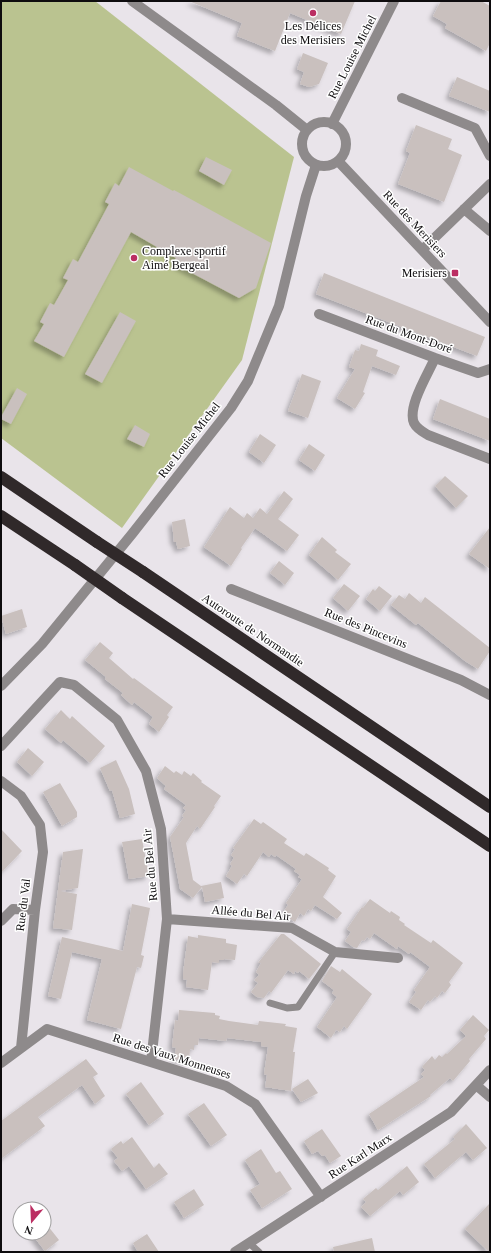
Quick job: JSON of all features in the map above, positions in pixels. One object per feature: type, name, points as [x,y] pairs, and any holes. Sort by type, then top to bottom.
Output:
[{"type":"highway","name":"Autoroute de Normandie","points":[[1,477],[490,807]]},
{"type":"highway","points":[[1,516],[490,846]]},
{"type":"street","points":[[132,1],[276,105],[308,130]]},
{"type":"street","name":"Rue Louise Michel","points":[[332,124],[394,1]]},
{"type":"street","points":[[402,98],[475,128],[490,156]]},
{"type":"street","points":[[319,123],[332,124],[338,127],[345,138],[345,151],[338,161],[325,166],[316,165],[308,159],[303,150],[303,139],[311,127],[319,123]]},
{"type":"street","name":"Rue des Merisiers","points":[[338,161],[490,322]]},
{"type":"street","name":"Rue Louise Michel","points":[[3,680],[42,644],[231,408],[248,381],[279,306],[306,196],[316,165]]},
{"type":"street","points":[[422,250],[490,184]]},
{"type":"street","points":[[464,209],[490,231]]},
{"type":"street","name":"Rue du Mont-Doré","points":[[319,314],[478,373],[490,369]]},
{"type":"street","points":[[435,358],[412,411],[414,423],[419,430],[428,435],[490,459]]},
{"type":"street","name":"Rue des Pincevins","points":[[231,589],[461,680],[490,695]]},
{"type":"street","name":"Rue du Bel Air","points":[[1,746],[60,682],[74,685],[117,720],[146,771],[161,829],[167,920],[151,1062]]},
{"type":"street","name":"Rue du Val","points":[[1,781],[21,796],[40,825],[43,852],[35,910],[21,1048]]},
{"type":"street","points":[[1,922],[13,909],[35,910]]},
{"type":"street","name":"Allée du Bel Air","points":[[167,920],[292,928],[335,952],[398,958]]},
{"type":"street","name":"Rue des Vaux Monneuses","points":[[1,1063],[47,1029],[226,1086],[255,1104],[321,1197]]},
{"type":"street","name":"Rue Karl Marx","points":[[235,1252],[451,1112],[490,1070]]},
{"type":"street","points":[[476,1085],[490,1097]]},
{"type":"lane","points":[[270,1003],[287,1008],[298,1007],[335,952]]},
{"type":"lane","points":[[249,1243],[259,1252]]},
{"type":"green space","name":"Complexe sportif Aimé Bergeal","points":[[1,1],[95,1],[294,157],[242,360],[122,528],[1,438]]},
{"type":"building","points":[[189,1],[355,1],[341,34],[290,13],[275,51],[237,36],[242,23]]},
{"type":"building","points":[[441,1],[481,1],[490,6],[490,43],[486,51],[445,28],[447,24],[433,16]]},
{"type":"building","points":[[303,53],[328,63],[319,84],[309,87],[300,84],[304,72],[297,69]]},
{"type":"building","points":[[457,77],[490,91],[490,112],[449,96]]},
{"type":"building","points":[[416,125],[452,139],[448,149],[462,155],[444,202],[398,184],[410,153],[406,151]]},
{"type":"building","points":[[206,157],[232,170],[224,185],[199,171]]},
{"type":"building","points":[[129,167],[271,243],[256,288],[239,298],[173,263],[176,258],[131,232],[64,357],[34,341],[44,324],[40,322],[50,303],[54,305],[68,280],[63,278],[73,259],[78,262],[109,204],[105,202],[115,183],[119,186]]},
{"type":"building","points":[[324,273],[485,337],[477,356],[316,294]]},
{"type":"building","points":[[120,312],[136,321],[102,383],[85,374]]},
{"type":"building","points":[[361,344],[378,350],[376,356],[400,366],[396,375],[372,366],[363,392],[365,393],[355,409],[337,398],[355,369],[349,367],[355,350],[359,351]]},
{"type":"building","points":[[302,374],[321,381],[308,418],[288,411]]},
{"type":"building","points":[[17,388],[27,394],[11,424],[1,419],[1,417]]},
{"type":"building","points":[[440,399],[490,419],[490,441],[433,419]]},
{"type":"building","points":[[135,425],[150,434],[144,447],[127,439]]},
{"type":"building","points":[[260,434],[276,445],[264,463],[249,452]]},
{"type":"building","points":[[309,444],[325,455],[315,471],[299,460]]},
{"type":"building","points":[[445,476],[468,496],[456,508],[435,486]]},
{"type":"building","points":[[284,491],[293,499],[278,519],[299,535],[287,551],[255,528],[231,566],[204,547],[230,507],[244,518],[247,513],[253,518],[260,508],[267,514]]},
{"type":"building","points":[[185,519],[190,546],[178,549],[176,542],[174,542],[172,522]]},
{"type":"building","points":[[490,527],[490,569],[469,554]]},
{"type":"building","points":[[322,537],[337,550],[335,552],[351,564],[338,580],[309,555]]},
{"type":"building","points":[[279,561],[294,573],[285,585],[270,573]]},
{"type":"building","points":[[344,584],[360,596],[348,611],[333,598]]},
{"type":"building","points":[[379,586],[392,596],[380,611],[366,599],[373,589],[375,591]]},
{"type":"building","points":[[409,593],[421,603],[425,597],[490,648],[490,651],[478,669],[465,661],[418,623],[416,625],[391,605],[399,595],[405,599]]},
{"type":"building","points":[[22,609],[27,627],[6,634],[1,616]]},
{"type":"building","points":[[100,642],[113,653],[109,658],[133,679],[134,678],[173,707],[167,715],[169,717],[159,732],[149,724],[153,717],[134,702],[132,705],[121,695],[123,693],[105,679],[106,677],[85,660]]},
{"type":"building","points":[[61,710],[70,719],[72,716],[105,746],[90,763],[63,740],[61,743],[45,729]]},
{"type":"building","points":[[28,748],[44,762],[32,776],[17,762]]},
{"type":"building","points":[[116,760],[129,789],[135,814],[120,818],[112,790],[110,791],[100,768]]},
{"type":"building","points":[[165,766],[174,773],[176,771],[182,775],[184,771],[191,776],[193,773],[202,781],[201,782],[221,796],[200,829],[197,826],[186,843],[193,880],[201,886],[221,882],[224,898],[205,902],[202,887],[193,898],[180,889],[170,837],[184,817],[182,816],[186,810],[183,808],[186,805],[164,789],[166,786],[157,778]]},
{"type":"building","points":[[60,783],[77,812],[77,817],[62,826],[43,792]]},
{"type":"building","points":[[254,819],[261,824],[263,822],[287,839],[284,843],[304,856],[306,853],[329,868],[328,870],[336,876],[323,897],[342,913],[337,919],[315,905],[311,911],[308,909],[304,916],[300,913],[295,922],[282,914],[288,905],[286,903],[302,879],[298,877],[300,875],[294,871],[296,869],[276,855],[275,857],[271,854],[269,857],[263,852],[247,876],[244,874],[237,884],[226,876],[232,866],[230,864],[234,858],[231,855],[235,849],[233,848]]},
{"type":"building","points":[[1,829],[22,851],[1,873]]},
{"type":"building","points":[[142,839],[149,876],[129,879],[122,842]]},
{"type":"building","points":[[83,849],[78,888],[60,891],[77,894],[72,930],[53,928],[63,852]]},
{"type":"building","points":[[370,899],[390,913],[391,911],[400,917],[399,920],[405,924],[404,925],[431,943],[433,940],[463,963],[449,982],[451,985],[445,993],[442,991],[437,998],[435,996],[430,1002],[428,1000],[421,1010],[409,1002],[416,992],[414,990],[430,967],[410,952],[409,954],[398,946],[397,949],[374,933],[370,939],[367,937],[364,941],[362,940],[357,948],[345,941],[351,932],[347,929],[362,907],[363,908]]},
{"type":"building","points":[[132,904],[150,908],[141,955],[144,956],[141,968],[137,967],[121,1029],[87,1020],[102,959],[72,952],[61,999],[48,996],[62,937],[123,951]]},
{"type":"building","points":[[281,934],[284,934],[321,964],[309,979],[299,971],[298,973],[295,971],[294,974],[288,970],[271,993],[269,991],[264,998],[257,997],[251,992],[258,983],[254,980],[259,975],[256,972],[261,963],[258,963]]},
{"type":"building","points":[[198,935],[226,939],[226,943],[237,945],[235,960],[224,959],[219,960],[219,963],[212,962],[208,990],[186,987],[187,980],[183,979],[188,936],[198,938]]},
{"type":"building","points":[[331,966],[340,972],[342,969],[372,994],[347,1029],[344,1026],[340,1032],[336,1030],[331,1038],[317,1027],[337,997],[332,993],[334,990],[322,981]]},
{"type":"building","points":[[179,1010],[215,1013],[215,1015],[220,1016],[219,1019],[229,1021],[258,1025],[259,1021],[286,1024],[285,1026],[297,1028],[293,1052],[295,1052],[291,1091],[265,1087],[267,1075],[264,1074],[268,1047],[261,1046],[261,1042],[227,1038],[226,1041],[199,1038],[198,1045],[194,1045],[194,1050],[190,1049],[189,1061],[174,1059],[176,1048],[172,1047],[175,1020],[178,1021]]},
{"type":"building","points":[[473,1015],[489,1030],[484,1036],[486,1039],[469,1059],[470,1061],[453,1081],[450,1078],[430,1095],[431,1096],[378,1130],[369,1114],[424,1077],[421,1074],[425,1070],[422,1067],[432,1056],[435,1060],[439,1055],[442,1057],[446,1053],[447,1054],[466,1036],[460,1030]]},
{"type":"building","points":[[86,1059],[98,1074],[93,1077],[105,1096],[95,1104],[82,1085],[38,1117],[45,1126],[1,1159],[1,1121]]},
{"type":"building","points":[[308,1079],[318,1093],[301,1102],[292,1089]]},
{"type":"building","points":[[141,1082],[164,1114],[149,1125],[126,1094]]},
{"type":"building","points":[[204,1103],[227,1135],[211,1146],[188,1114]]},
{"type":"building","points":[[466,1124],[487,1148],[473,1160],[466,1152],[435,1178],[424,1164],[455,1139],[453,1137]]},
{"type":"building","points":[[322,1129],[341,1156],[330,1163],[325,1155],[322,1156],[318,1151],[312,1154],[304,1141]]},
{"type":"building","points":[[132,1137],[154,1168],[159,1163],[168,1174],[146,1189],[129,1166],[122,1171],[114,1161],[118,1158],[111,1149],[121,1141],[123,1144]]},
{"type":"building","points":[[261,1149],[276,1173],[280,1171],[292,1189],[262,1208],[250,1190],[260,1184],[245,1160]]},
{"type":"building","points":[[407,1166],[419,1182],[403,1195],[400,1191],[370,1216],[361,1207],[366,1202],[363,1199],[376,1188],[378,1190]]},
{"type":"building","points":[[194,1189],[204,1205],[184,1218],[174,1202]]},
{"type":"building","points":[[490,1203],[490,1252],[489,1252],[465,1229]]},
{"type":"building","points":[[52,1231],[59,1240],[45,1251],[37,1241],[52,1241]]},
{"type":"building","points":[[147,1234],[159,1252],[138,1252],[133,1243]]},
{"type":"building","points":[[372,1238],[375,1252],[334,1252],[333,1247]]},
{"type":"place","name":"Les Délices des Merisiers","points":[[313,13]]},
{"type":"place","name":"Complexe sportif Aimé Bergeal","points":[[134,258]]},
{"type":"place","name":"Merisiers","points":[[455,273]]}]
